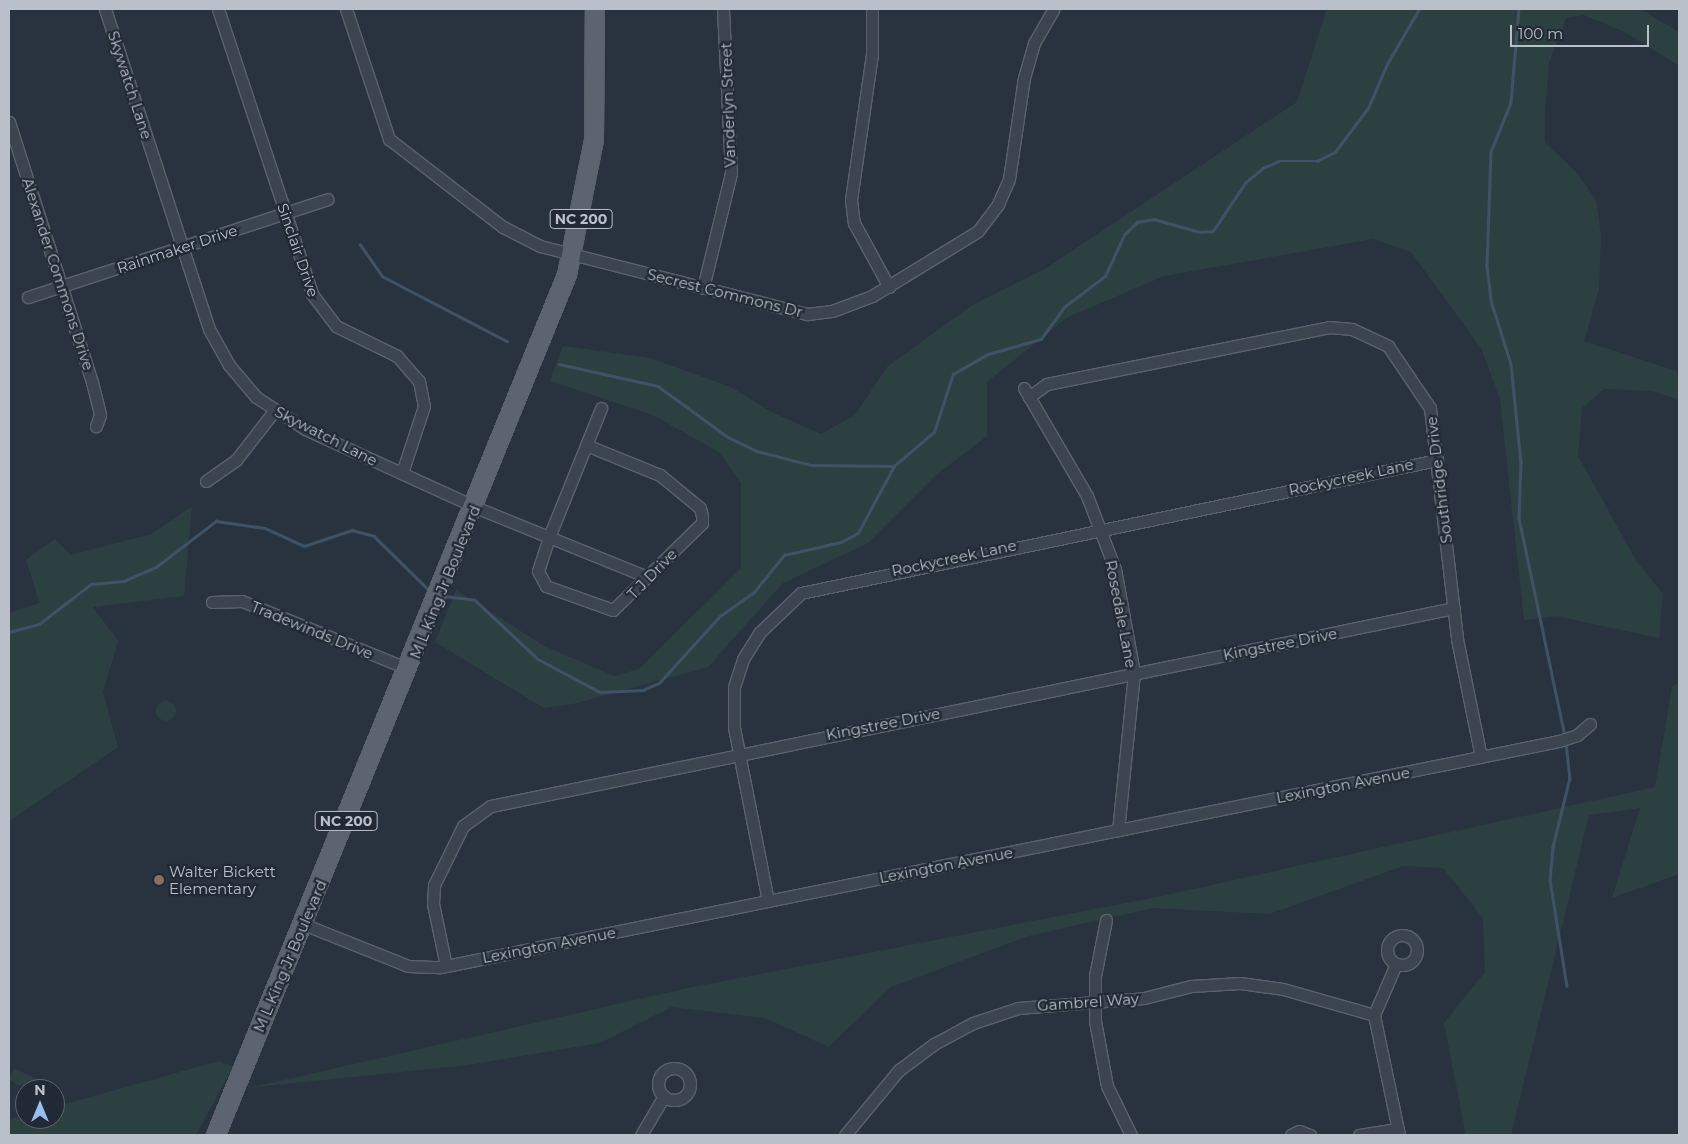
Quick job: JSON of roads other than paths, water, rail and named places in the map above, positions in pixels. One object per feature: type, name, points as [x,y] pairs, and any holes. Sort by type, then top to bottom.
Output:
[{"type":"main road","name":"M L King Jr Boulevard","points":[[216,1135],[555,310],[573,254],[594,140],[595,9]]},
{"type":"street","name":"Skywatch Lane","points":[[105,9],[209,328],[228,365],[256,397],[274,411],[475,507],[647,578]]},
{"type":"street","name":"Sinclair Drive","points":[[218,9],[285,214],[322,313],[336,326],[396,356],[419,381],[424,406],[402,473]]},
{"type":"street","name":"Secrest Commons Dr","points":[[346,9],[390,139],[503,227],[540,246],[807,314],[832,311],[889,287],[978,231],[998,204],[1009,179],[1032,52],[1054,9]]},
{"type":"street","name":"Vanderlyn Street","points":[[702,288],[731,173],[723,9]]},
{"type":"street","points":[[872,9],[872,54],[851,200],[854,223],[889,287]]},
{"type":"street","name":"Alexander Commons Drive","points":[[9,122],[92,382],[100,415],[96,426]]},
{"type":"street","name":"Rainmaker Drive","points":[[28,297],[183,248],[327,199]]},
{"type":"street","name":"Southridge Drive","points":[[1026,392],[1047,384],[1329,327],[1352,329],[1388,346],[1430,408],[1454,608],[1481,757]]},
{"type":"street","name":"Rosedale Lane","points":[[1026,392],[1087,496],[1115,569],[1134,673],[1118,830]]},
{"type":"street","name":"T J Drive","points":[[586,445],[660,475],[700,508],[702,523],[621,607],[606,611],[540,580],[549,537],[586,445],[601,408]]},
{"type":"street","points":[[206,481],[236,460],[274,411]]},
{"type":"street","name":"Rockycreek Lane","points":[[768,901],[734,727],[734,687],[743,658],[759,633],[801,593],[1100,528],[1437,460]]},
{"type":"street","name":"Tradewinds Drive","points":[[212,602],[242,601],[409,669]]},
{"type":"street","name":"Kingstree Drive","points":[[446,966],[433,904],[434,885],[463,826],[474,815],[505,802],[1454,608]]},
{"type":"street","name":"Lexington Avenue","points":[[303,924],[408,966],[446,966],[1559,741],[1590,724]]},
{"type":"street","points":[[1106,920],[1095,976],[1096,1001],[1107,1086],[1131,1135]]},
{"type":"street","points":[[1359,1135],[1399,1132],[1374,1015],[1396,964]]},
{"type":"street","name":"Gambrel Way","points":[[844,1135],[899,1070],[934,1044],[973,1023],[1018,1008],[1096,1001],[1240,982],[1283,989],[1374,1015]]},
{"type":"street","points":[[641,1135],[664,1096]]},
{"type":"street","points":[[1291,1135],[1298,1132],[1310,1135]]},
{"type":"waterway","points":[[559,364],[658,386],[728,437],[757,451],[811,465],[894,466],[934,432],[953,374],[988,354],[1041,339],[1064,307],[1105,276],[1124,235],[1137,222],[1154,219],[1200,232],[1213,231],[1245,183],[1263,168],[1279,161],[1317,161],[1335,152],[1368,108],[1387,64],[1419,9]]},
{"type":"waterway","points":[[1519,9],[1511,103],[1491,152],[1487,266],[1492,304],[1511,364],[1521,462],[1519,518],[1565,736]]},
{"type":"waterway","points":[[360,244],[382,276],[507,341]]},
{"type":"waterway","points":[[444,596],[475,600],[538,659],[600,692],[643,690],[659,683],[720,616],[754,592],[784,555],[841,542],[858,533],[894,466]]},
{"type":"waterway","points":[[9,632],[39,624],[91,584],[124,581],[156,567],[216,521],[265,528],[304,546],[352,530],[374,536],[431,592]]},
{"type":"waterway","points":[[1566,742],[1570,778],[1553,847],[1550,880],[1567,986]]},
{"type":"place","name":"Walter Bickett Elementary","points":[[159,880]]}]
